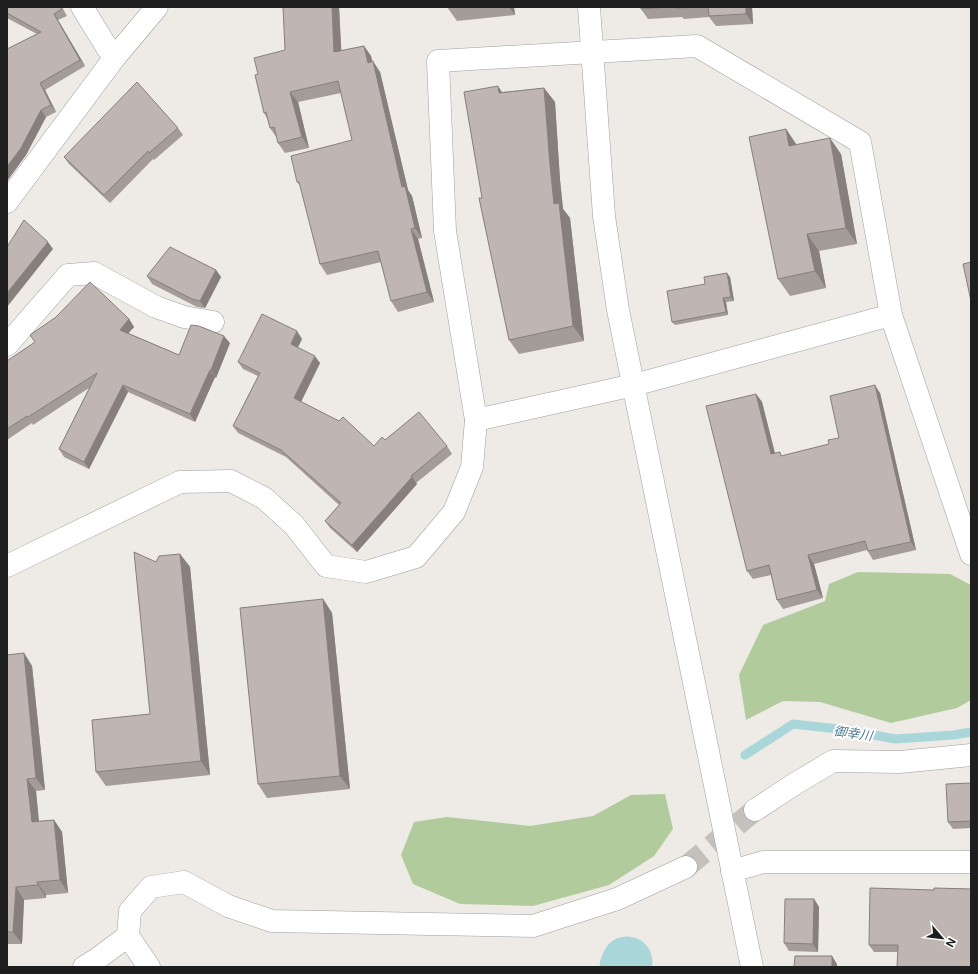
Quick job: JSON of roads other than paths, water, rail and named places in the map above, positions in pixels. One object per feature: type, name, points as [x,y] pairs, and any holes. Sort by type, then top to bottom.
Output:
[{"type":"street","points":[[82,7],[108,49],[115,56]]},
{"type":"street","points":[[7,202],[115,56],[157,7]]},
{"type":"street","points":[[589,7],[604,216],[618,310],[752,967]]},
{"type":"street","points":[[7,566],[180,482],[194,481],[231,481],[264,498],[294,525],[326,566],[366,572],[416,557],[454,512],[472,467],[476,420],[445,231],[438,61],[697,46],[860,142],[891,315],[971,554]]},
{"type":"street","points":[[7,344],[68,275],[94,273],[156,307],[184,317],[213,322]]},
{"type":"street","points":[[476,420],[634,385],[891,315]]},
{"type":"street","points":[[755,810],[793,784],[833,762],[900,762],[971,755]]},
{"type":"street","points":[[732,871],[763,862],[971,862]]},
{"type":"street","points":[[148,967],[128,936],[130,911],[151,887],[184,882],[228,906],[272,921],[534,926],[617,899],[686,867]]},
{"type":"street","points":[[84,967],[128,936]]},
{"type":"waterway","name":"御幸川","points":[[745,755],[793,724],[847,730],[895,739],[953,735],[971,732]]},
{"type":"waterway","name":"御幸川","points":[[625,967],[627,962]]},
{"type":"tunnel","points":[[686,867],[755,810]]}]
